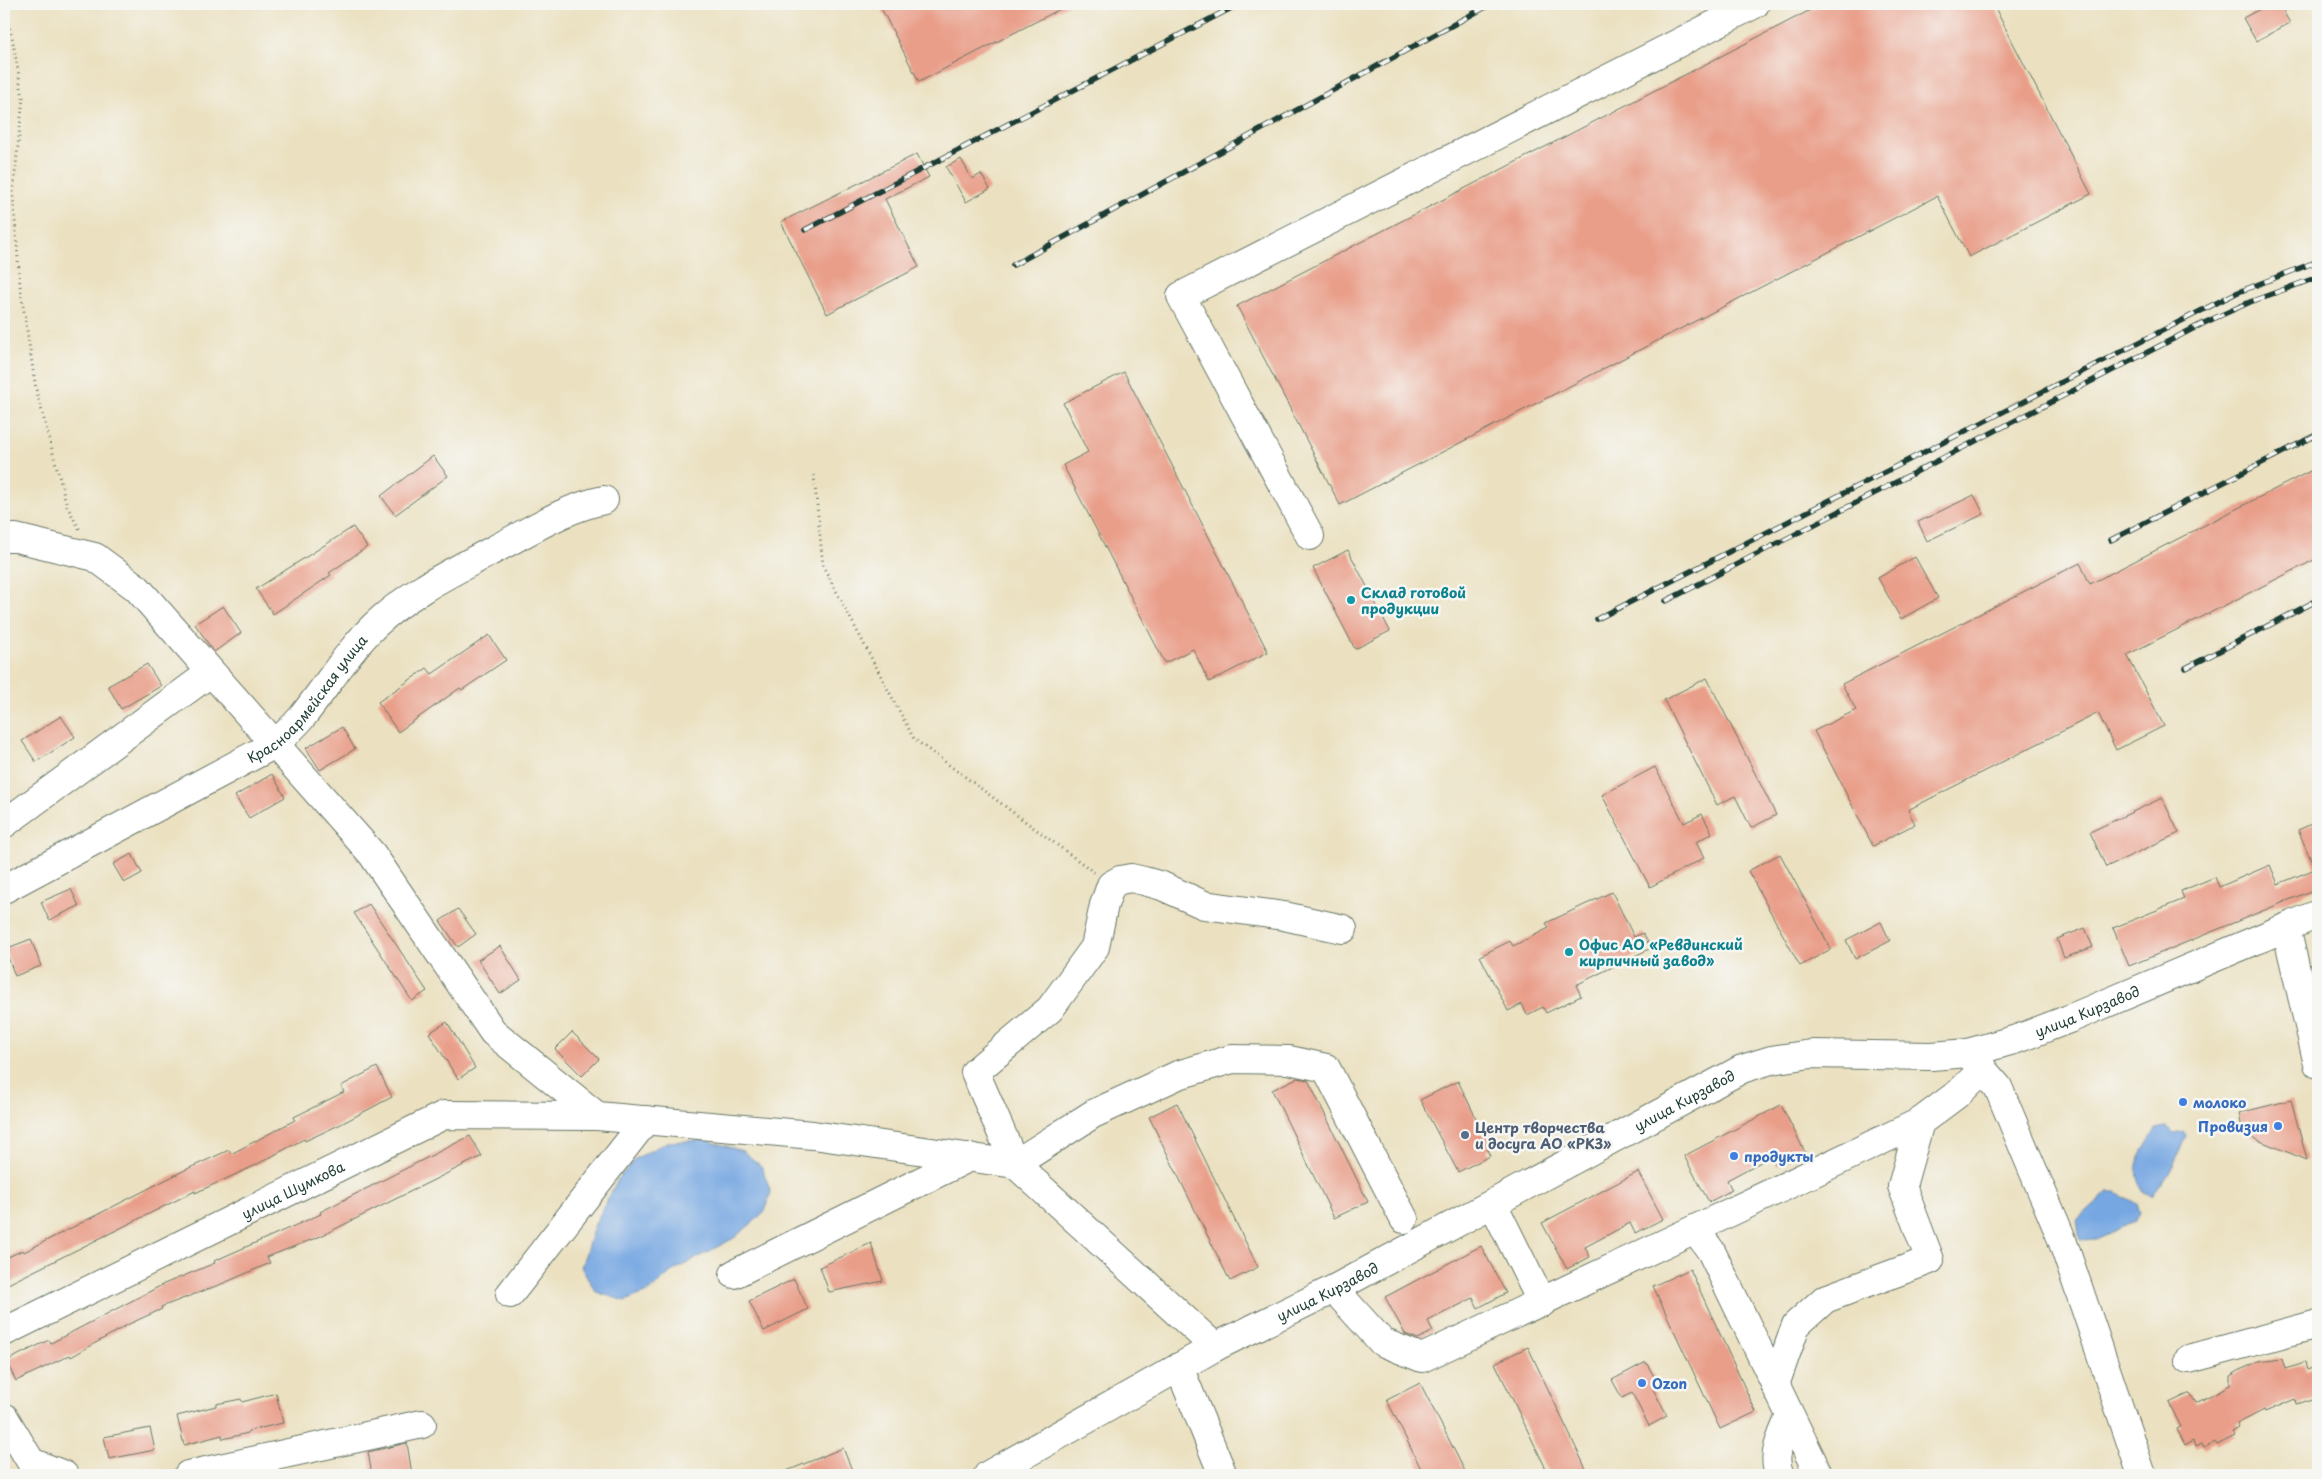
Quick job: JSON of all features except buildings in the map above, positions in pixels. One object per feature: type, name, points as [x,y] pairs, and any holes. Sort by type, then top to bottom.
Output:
[{"type":"street","points":[[1310,536],[1181,296],[1755,4]]},
{"type":"street","name":"Красноармейская улица","points":[[4,889],[275,744],[300,719],[352,650],[375,625],[398,605],[421,589],[547,521],[586,504],[604,500]]},
{"type":"street","points":[[4,538],[16,538],[95,557],[137,588],[210,673],[372,854],[494,1032],[598,1116]]},
{"type":"street","points":[[4,824],[210,673]]},
{"type":"street","points":[[1216,1347],[1015,1164],[975,1072],[1050,1009],[1095,947],[1104,905],[1111,885],[1126,879],[1144,881],[1204,905],[1284,916],[1343,929]]},
{"type":"street","name":"улица Кирзавод","points":[[988,1475],[1216,1347],[1334,1289],[1726,1077],[1756,1064],[1811,1054],[1932,1056],[1976,1061],[2016,1039],[2069,1019],[2318,914]]},
{"type":"street","points":[[2286,928],[2318,1064]]},
{"type":"street","points":[[1015,1164],[1093,1114],[1178,1075],[1232,1059],[1289,1060],[1326,1068],[1404,1219]]},
{"type":"street","points":[[1334,1289],[1382,1342],[1422,1358],[1542,1303],[1920,1122],[1960,1092],[1976,1061],[1998,1087],[2061,1237],[2142,1475]]},
{"type":"street","name":"улица Шумкова","points":[[4,1332],[444,1115],[598,1116],[646,1120],[813,1135],[1015,1164]]},
{"type":"street","points":[[510,1294],[646,1120]]},
{"type":"street","points":[[1775,1385],[1796,1325],[1825,1298],[1930,1260],[1902,1186],[1920,1122]]},
{"type":"street","points":[[734,1274],[970,1158]]},
{"type":"street","points":[[1493,1204],[1542,1303]]},
{"type":"street","points":[[1695,1229],[1711,1251],[1819,1475]]},
{"type":"street","points":[[2189,1359],[2318,1324]]},
{"type":"street","points":[[1179,1367],[1223,1475]]},
{"type":"street","points":[[1780,1475],[1778,1471],[1777,1450],[1790,1416]]},
{"type":"street","points":[[4,1417],[31,1462],[64,1475]]},
{"type":"street","points":[[188,1475],[422,1424]]},
{"type":"path","points":[[4,9],[12,37],[23,98],[13,193],[20,285],[36,389],[67,506],[95,557]]},
{"type":"path","points":[[814,474],[823,566],[914,739],[1111,885]]},
{"type":"water","points":[[2166,1127],[2174,1133],[2183,1131],[2186,1135],[2168,1175],[2152,1196],[2144,1193],[2139,1183],[2137,1175],[2138,1160],[2156,1129]]},
{"type":"water","points":[[706,1140],[743,1151],[762,1167],[771,1193],[763,1214],[734,1238],[671,1272],[650,1291],[625,1301],[596,1292],[581,1267],[595,1224],[618,1179],[635,1159],[667,1142]]},
{"type":"water","points":[[2108,1192],[2116,1192],[2137,1204],[2140,1214],[2134,1222],[2096,1239],[2080,1240],[2077,1220]]},
{"type":"railway","points":[[805,230],[1239,4]]},
{"type":"railway","points":[[1013,265],[1491,4]]},
{"type":"railway","points":[[1597,619],[2236,293],[2318,261]]},
{"type":"railway","points":[[1666,601],[2204,323],[2250,302],[2318,277]]},
{"type":"railway","points":[[2111,540],[2318,434]]},
{"type":"railway","points":[[2186,668],[2318,600]]},
{"type":"place","name":"Склад готовой продукции","points":[[1351,600]]},
{"type":"place","name":"Офис АО «Ревдинский кирпичный завод»","points":[[1569,952]]},
{"type":"place","name":"молоко","points":[[2183,1102]]},
{"type":"place","name":"Провизия","points":[[2278,1126]]},
{"type":"place","name":"Центр творчества и досуга АО «РКЗ»","points":[[1465,1135]]},
{"type":"place","name":"продукты","points":[[1734,1156]]},
{"type":"place","name":"Ozon","points":[[1642,1383]]}]
